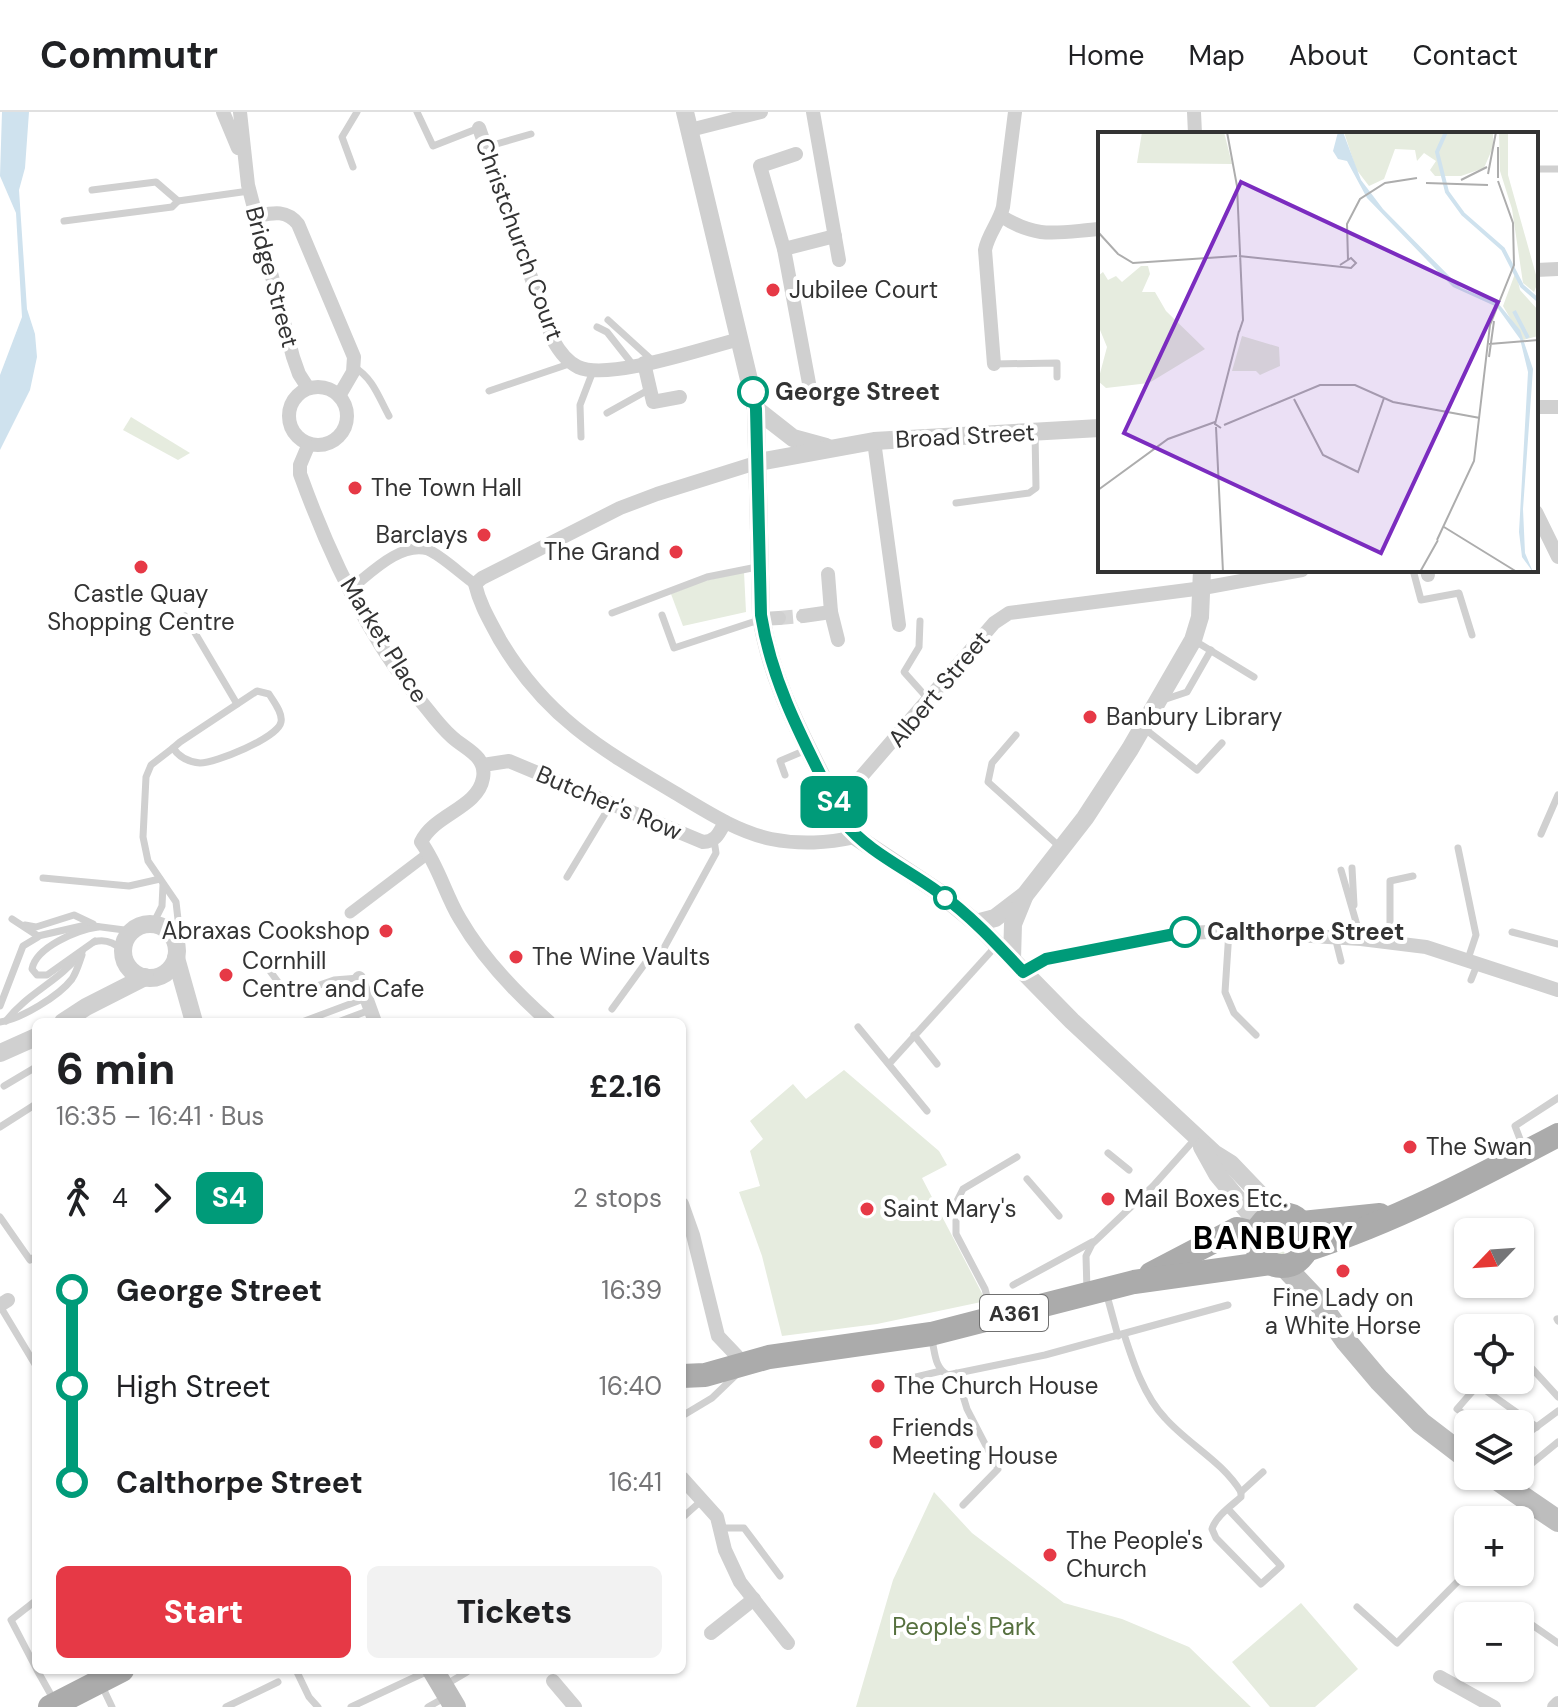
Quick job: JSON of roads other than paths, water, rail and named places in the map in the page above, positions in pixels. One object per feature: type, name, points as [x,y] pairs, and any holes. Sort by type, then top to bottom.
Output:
[{"type":"main road","name":"A361","points":[[686,1376],[705,1375],[739,1361],[931,1334],[1134,1282],[1291,1258],[1343,1238],[1558,1135]]},
{"type":"main road","name":"A361","points":[[1302,1223],[1394,1214]]},
{"type":"main road","points":[[1292,1216],[1302,1223],[1308,1236],[1291,1258],[1260,1254],[1265,1224],[1292,1216]]},
{"type":"main road","name":"A361","points":[[1134,1282],[1237,1229],[1265,1224]]},
{"type":"main road","points":[[1291,1258],[1315,1299],[1360,1359],[1403,1405],[1454,1447]]},
{"type":"main road","points":[[1534,1514],[1558,1521]]},
{"type":"main road","points":[[53,1706],[95,1678]]},
{"type":"street","name":"Bridge Street","points":[[223,112],[244,163]]},
{"type":"street","name":"Bridge Street","points":[[240,112],[249,191],[293,357],[308,388]]},
{"type":"street","points":[[761,112],[687,121],[756,409],[759,567],[770,618],[773,672],[844,822],[856,837],[937,891],[976,923],[1079,1028],[1196,1137],[1217,1174],[1265,1224]]},
{"type":"street","points":[[813,112],[839,260]]},
{"type":"street","points":[[994,364],[983,325],[985,250],[987,240],[1001,216],[1015,112]]},
{"type":"street","points":[[1194,112],[1195,132]]},
{"type":"street","name":"Christchurch Court","points":[[479,128],[553,340],[571,363],[593,371],[613,370],[740,339]]},
{"type":"street","points":[[796,154],[760,166],[784,249],[811,394]]},
{"type":"street","points":[[256,216],[277,212],[287,214],[298,224],[354,362],[348,382],[339,396]]},
{"type":"street","points":[[1001,216],[1016,226],[1039,234],[1098,229]]},
{"type":"street","points":[[784,249],[835,236]]},
{"type":"street","points":[[1538,270],[1558,269]]},
{"type":"street","points":[[643,363],[653,402],[680,397]]},
{"type":"street","points":[[322,387],[339,396],[346,408],[345,427],[334,441],[324,445],[308,446],[297,437],[289,421],[292,401],[308,388],[322,387]]},
{"type":"street","name":"Broad Street","points":[[756,409],[793,438],[830,448]]},
{"type":"street","name":"Broad Street","points":[[475,584],[620,508],[759,462],[874,441],[1098,428]]},
{"type":"street","points":[[874,441],[899,625]]},
{"type":"street","name":"Market Place","points":[[308,446],[300,465],[300,474],[349,590],[418,698],[452,737],[474,753],[483,765]]},
{"type":"street","points":[[1538,516],[1558,557]]},
{"type":"street","points":[[349,590],[389,560],[409,550],[428,550],[475,584],[480,604],[517,668],[544,701],[589,739],[725,822],[770,839],[823,844],[856,837]]},
{"type":"street","name":"Albert Street","points":[[836,806],[994,623],[1009,613],[1203,579],[1280,572]]},
{"type":"street","points":[[828,574],[831,612],[838,640]]},
{"type":"street","points":[[976,923],[995,918],[1025,895],[1128,762],[1193,640],[1200,617],[1203,579]]},
{"type":"street","points":[[803,616],[831,612]]},
{"type":"street","name":"Butcher's Row","points":[[483,765],[499,760],[509,761],[703,842],[714,840],[725,822]]},
{"type":"street","points":[[350,913],[425,848],[430,826],[471,798],[483,781],[483,765]]},
{"type":"street","points":[[425,848],[464,927],[488,959],[545,1018]]},
{"type":"street","points":[[1018,966],[1013,924],[1025,895]]},
{"type":"street","points":[[153,924],[170,933],[190,1014],[177,993],[150,977],[137,974],[126,961],[124,946],[132,931],[153,924]]},
{"type":"street","points":[[1018,966],[1168,934],[1229,931],[1361,939],[1426,947],[1558,990]]},
{"type":"street","points":[[69,1018],[86,1007],[170,969],[176,953]]},
{"type":"street","points":[[86,1007],[126,961]]},
{"type":"street","points":[[359,978],[371,1010]]},
{"type":"street","points":[[0,1053],[32,1039]]},
{"type":"street","points":[[686,1215],[718,1336],[739,1361]]},
{"type":"street","points":[[686,1483],[717,1517],[725,1550],[740,1582],[788,1643]]},
{"type":"street","points":[[711,1633],[754,1599]]},
{"type":"street","points":[[1440,1677],[1494,1707]]},
{"type":"street","points":[[553,1681],[575,1707]]},
{"type":"lane","points":[[353,167],[342,137],[357,112]]},
{"type":"lane","points":[[417,112],[433,146],[479,128]]},
{"type":"lane","points":[[486,147],[531,134]]},
{"type":"lane","points":[[92,190],[156,182],[178,201]]},
{"type":"lane","points":[[64,221],[172,207],[178,201],[249,191]]},
{"type":"lane","points":[[608,320],[643,363]]},
{"type":"lane","points":[[597,327],[643,363]]},
{"type":"lane","points":[[354,362],[372,383],[389,416]]},
{"type":"lane","points":[[489,391],[571,363]]},
{"type":"lane","points":[[994,364],[1057,363],[1057,377]]},
{"type":"lane","points":[[581,437],[580,405],[593,371]]},
{"type":"lane","points":[[607,413],[650,389]]},
{"type":"lane","points":[[956,503],[1029,493],[1036,488],[1035,432]]},
{"type":"lane","points":[[612,613],[707,577],[759,567]]},
{"type":"lane","points":[[1414,572],[1421,600],[1459,593],[1472,635]]},
{"type":"lane","points":[[662,615],[674,648],[770,618]]},
{"type":"lane","points":[[185,616],[237,704]]},
{"type":"lane","points":[[920,621],[919,647],[904,672],[929,700]]},
{"type":"lane","points":[[1193,640],[1254,677]]},
{"type":"lane","points":[[1159,701],[1187,692],[1211,650]]},
{"type":"lane","points":[[173,748],[178,755],[191,761],[213,761],[265,738],[280,726],[280,712],[266,692],[257,691],[173,748],[151,765],[146,777],[143,846],[148,861],[175,898],[178,907],[176,953]]},
{"type":"lane","points":[[1016,735],[992,763],[988,782],[1061,849]]},
{"type":"lane","points":[[1141,737],[1197,770],[1222,743]]},
{"type":"lane","points":[[785,775],[780,761],[808,749]]},
{"type":"lane","points":[[1541,834],[1558,795]]},
{"type":"lane","points":[[567,877],[611,804]]},
{"type":"lane","points":[[612,1009],[649,958],[664,948],[716,853],[714,840]]},
{"type":"lane","points":[[1458,848],[1476,935],[1471,980]]},
{"type":"lane","points":[[1352,868],[1354,909]]},
{"type":"lane","points":[[1341,870],[1361,939]]},
{"type":"lane","points":[[1390,942],[1390,881],[1413,876]]},
{"type":"lane","points":[[43,878],[129,886],[162,881]]},
{"type":"lane","points":[[153,924],[162,906],[162,881]]},
{"type":"lane","points":[[22,924],[36,927],[74,915],[98,927]]},
{"type":"lane","points":[[12,919],[35,935],[42,936]]},
{"type":"lane","points":[[0,1006],[23,946],[32,938],[76,926],[132,931]]},
{"type":"lane","points":[[98,927],[77,933],[44,952],[35,960],[32,969],[37,975],[47,975],[101,939],[113,943],[122,951],[126,961]]},
{"type":"lane","points":[[1229,931],[1225,992],[1234,1013],[1256,1035]]},
{"type":"lane","points":[[1512,932],[1558,944]]},
{"type":"lane","points":[[1335,937],[1341,961]]},
{"type":"lane","points":[[3,1022],[21,1004],[62,975],[95,941]]},
{"type":"lane","points":[[889,1064],[998,945]]},
{"type":"lane","points":[[267,967],[281,986],[297,993],[334,980],[359,978]]},
{"type":"lane","points":[[325,1018],[371,1010]]},
{"type":"lane","points":[[349,1018],[371,1010]]},
{"type":"lane","points":[[858,1027],[927,1111]]},
{"type":"lane","points":[[914,1035],[937,1064]]},
{"type":"lane","points":[[4,1086],[32,1069]]},
{"type":"lane","points":[[1525,1153],[1515,1126],[1558,1098]]},
{"type":"lane","points":[[0,1127],[32,1107]]},
{"type":"lane","points":[[1196,1137],[1149,1191],[1097,1239],[1086,1256],[1096,1292],[1163,1416],[1220,1466],[1241,1492]]},
{"type":"lane","points":[[1108,1153],[1129,1170]]},
{"type":"lane","points":[[992,1318],[985,1289],[956,1234],[956,1203],[963,1189],[1017,1157]]},
{"type":"lane","points":[[1027,1179],[1059,1216]]},
{"type":"lane","points":[[1142,1184],[1149,1191]]},
{"type":"lane","points":[[0,1217],[32,1259]]},
{"type":"lane","points":[[1077,1238],[1084,1246]]},
{"type":"lane","points":[[1013,1285],[1097,1239]]},
{"type":"lane","points":[[3,1304],[32,1358]]},
{"type":"lane","points":[[931,1334],[937,1365],[948,1375],[1045,1355],[1228,1305]]},
{"type":"lane","points":[[686,1413],[721,1391],[739,1361]]},
{"type":"lane","points":[[916,1377],[941,1371]]},
{"type":"lane","points":[[1534,1371],[1558,1397]]},
{"type":"lane","points":[[956,1373],[963,1399],[998,1469],[963,1505]]},
{"type":"lane","points":[[1458,1410],[1478,1385],[1513,1410]]},
{"type":"lane","points":[[1534,1429],[1558,1411]]},
{"type":"lane","points":[[1534,1459],[1558,1442]]},
{"type":"lane","points":[[1228,1509],[1281,1566],[1261,1584],[1213,1533],[1212,1525],[1263,1472]]},
{"type":"lane","points":[[686,1514],[701,1501]]},
{"type":"lane","points":[[721,1528],[744,1528],[780,1576]]},
{"type":"lane","points":[[1357,1607],[1397,1643],[1454,1585]]},
{"type":"lane","points":[[32,1604],[11,1620],[32,1661]]},
{"type":"lane","points":[[1534,1626],[1558,1643]]},
{"type":"lane","points":[[38,1674],[53,1706]]},
{"type":"lane","points":[[298,1674],[309,1697],[318,1707]]},
{"type":"lane","points":[[351,1707],[439,1693],[464,1674]]},
{"type":"lane","points":[[95,1678],[112,1707]]},
{"type":"lane","points":[[226,1707],[278,1682]]},
{"type":"water","points":[[2,112],[29,112],[25,168],[19,190],[27,309],[35,334],[37,357],[30,390],[0,450],[0,375],[22,317],[16,213],[0,176]]},
{"type":"tunnel","points":[[779,618],[803,616]]},
{"type":"place","name":"Jubilee Court","points":[[773,290]]},
{"type":"place","name":"George Street","points":[[753,392]]},
{"type":"place","name":"The Town Hall","points":[[355,488]]},
{"type":"place","name":"Barclays","points":[[484,535]]},
{"type":"place","name":"The Grand","points":[[676,552]]},
{"type":"place","name":"Castle Quay Shopping Centre","points":[[141,567]]},
{"type":"place","name":"Banbury Library","points":[[1090,717]]},
{"type":"place","name":"Abraxas Cookshop","points":[[386,931]]},
{"type":"place","name":"Calthorpe Street","points":[[1185,932]]},
{"type":"place","name":"The Wine Vaults","points":[[516,957]]},
{"type":"place","name":"Cornhill Centre and Cafe","points":[[226,975]]},
{"type":"place","name":"The Swan","points":[[1410,1147]]},
{"type":"place","name":"Mail Boxes Etc.","points":[[1108,1199]]},
{"type":"place","name":"Saint Mary's","points":[[867,1209]]},
{"type":"place","name":"Fine Lady on a White Horse","points":[[1343,1271]]},
{"type":"place","name":"The Church House","points":[[878,1386]]},
{"type":"place","name":"Friends Meeting House","points":[[876,1442]]},
{"type":"place","name":"The People's Church","points":[[1050,1555]]},
{"type":"district","name":"BANBURY","points":[[1274,1238]]},
{"type":"park label","name":"People's Park","points":[[964,1627]]}]
